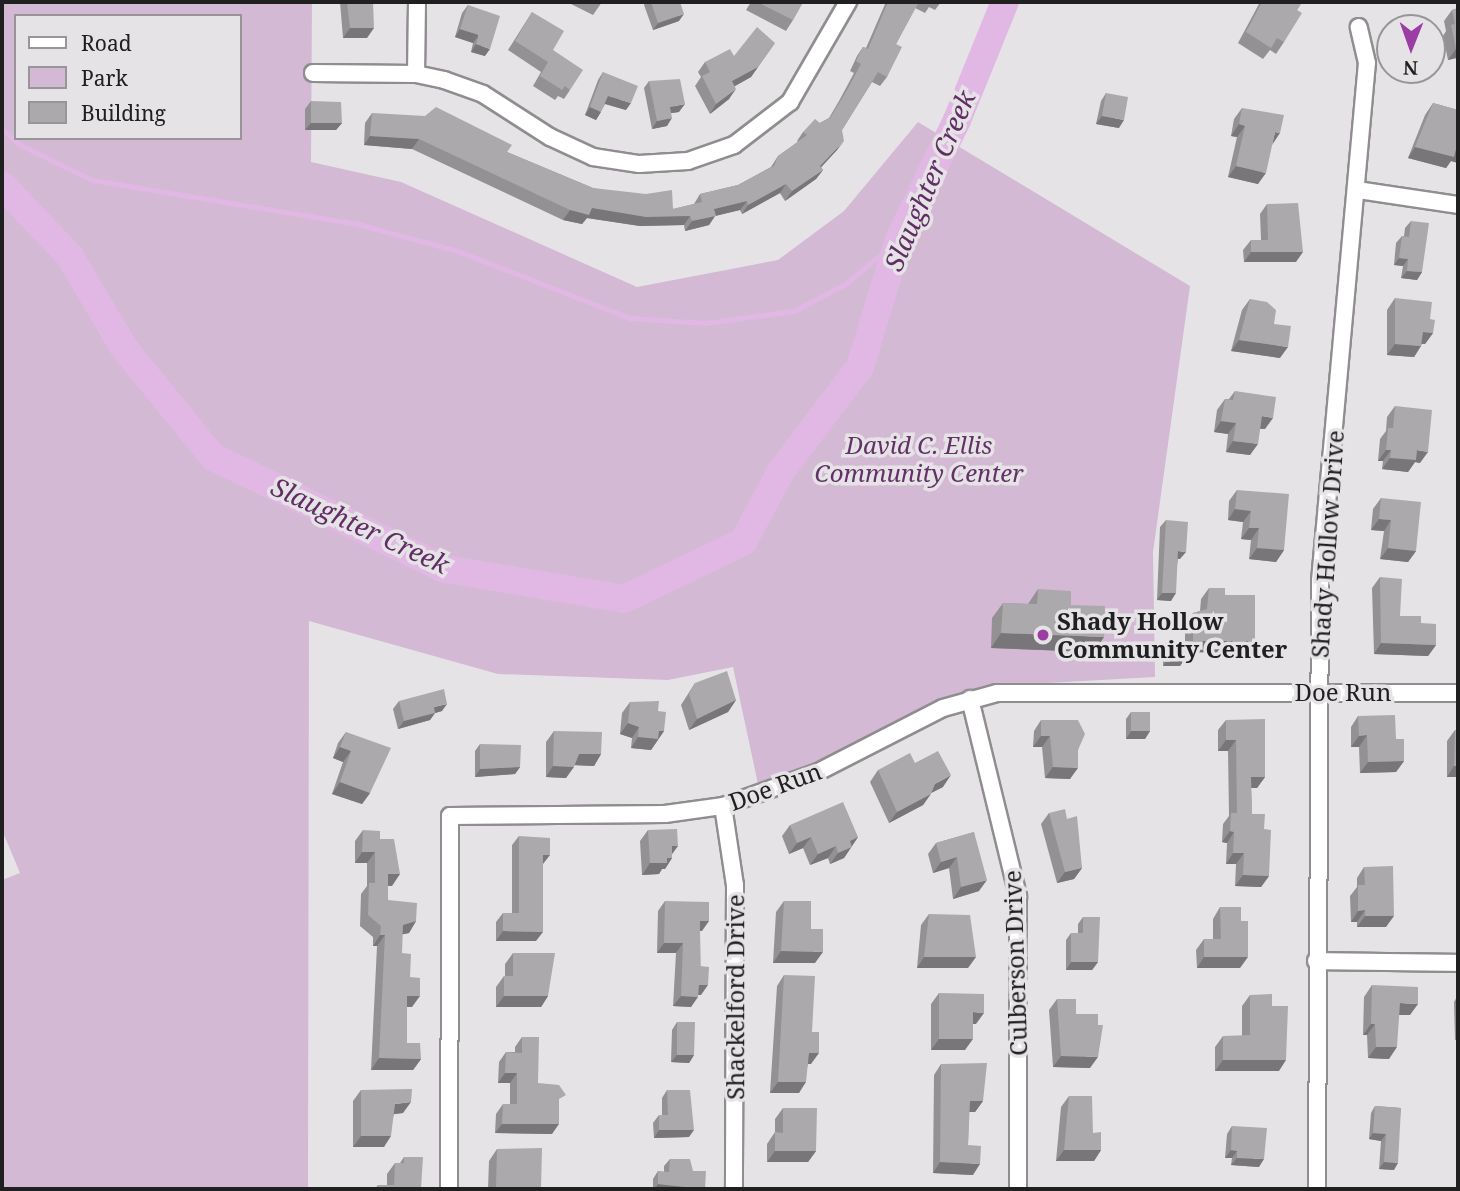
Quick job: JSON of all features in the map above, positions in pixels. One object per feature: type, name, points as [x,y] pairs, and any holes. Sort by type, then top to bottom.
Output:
[{"type":"street","points":[[416,74],[417,2]]},
{"type":"street","points":[[313,73],[416,74],[483,94],[550,137],[593,157],[639,164],[688,161],[734,145],[782,110],[802,87],[848,2]]},
{"type":"street","name":"Shady Hollow Drive","points":[[1317,1189],[1316,961],[1322,554],[1367,63],[1359,27]]},
{"type":"street","points":[[1357,190],[1458,205]]},
{"type":"street","name":"Doe Run","points":[[449,1189],[450,816],[665,814],[723,806],[818,772],[922,718],[970,699],[997,693],[1458,693]]},
{"type":"street","name":"Culberson Drive","points":[[970,699],[1018,896],[1018,1189]]},
{"type":"street","name":"Shackelford Drive","points":[[723,806],[735,885],[734,1189]]},
{"type":"street","points":[[1316,961],[1458,963]]},
{"type":"green space","name":"David C. Ellis Community Center","points":[[2,2],[312,2],[311,162],[401,182],[637,287],[778,260],[844,211],[918,122],[1190,286],[1153,552],[1155,677],[1012,685],[758,784],[733,667],[668,680],[498,674],[309,621],[308,1189],[2,1189],[2,880],[20,873],[2,830]]},
{"type":"building","points":[[347,2],[373,2],[374,28],[350,28]]},
{"type":"building","points":[[651,2],[680,2],[684,14],[658,23]]},
{"type":"building","points":[[757,2],[803,2],[793,20]]},
{"type":"building","points":[[888,2],[919,2],[896,44],[902,47],[887,77],[878,72],[842,130],[844,141],[820,166],[823,170],[792,191],[786,184],[748,205],[747,201],[714,209],[716,216],[692,221],[690,216],[646,217],[592,208],[589,215],[570,210],[419,139],[370,136],[372,113],[425,116],[436,107],[512,145],[507,152],[593,188],[646,194],[672,190],[673,209],[702,202],[700,194],[738,185],[774,166],[778,156],[807,135],[803,132],[815,119],[820,123],[830,118],[861,64],[856,61],[863,47],[868,49]]},
{"type":"building","points":[[1262,2],[1302,2],[1297,10],[1302,13],[1284,42],[1277,38],[1271,48],[1246,32]]},
{"type":"building","points":[[468,5],[500,16],[490,49],[476,44],[479,35],[460,29]]},
{"type":"building","points":[[1458,8],[1456,49],[1451,25],[1455,24],[1452,10]]},
{"type":"building","points":[[532,12],[564,31],[553,50],[583,70],[570,90],[565,86],[562,90],[540,76],[548,62],[515,41]]},
{"type":"building","points":[[757,27],[775,43],[758,67],[732,81],[736,89],[716,104],[702,76],[710,72],[705,62],[730,49],[734,56]]},
{"type":"building","points":[[603,72],[638,86],[631,103],[608,96],[601,112],[590,107]]},
{"type":"building","points":[[680,79],[685,104],[670,107],[672,118],[657,121],[649,81]]},
{"type":"building","points":[[1106,93],[1128,97],[1124,120],[1102,116]]},
{"type":"building","points":[[311,101],[341,102],[342,123],[311,123]]},
{"type":"building","points":[[1433,103],[1458,110],[1458,150],[1456,149],[1454,157],[1415,147]]},
{"type":"building","points":[[1242,108],[1284,115],[1280,133],[1275,132],[1266,173],[1236,166],[1245,126],[1239,124]]},
{"type":"building","points":[[1298,203],[1303,252],[1251,252],[1251,240],[1268,240],[1267,204]]},
{"type":"building","points":[[1411,221],[1429,223],[1422,272],[1407,271],[1408,259],[1399,258],[1402,236],[1409,237]]},
{"type":"building","points":[[1395,298],[1432,302],[1430,319],[1435,320],[1433,333],[1423,332],[1421,346],[1395,344]]},
{"type":"building","points":[[1250,299],[1267,302],[1276,310],[1274,324],[1291,326],[1288,347],[1239,340]]},
{"type":"building","points":[[1235,391],[1276,397],[1273,418],[1262,416],[1258,444],[1233,441],[1236,423],[1221,421],[1225,399],[1233,400]]},
{"type":"building","points":[[1395,406],[1432,410],[1428,452],[1417,450],[1416,460],[1390,458],[1391,450],[1386,450],[1388,428],[1393,428]]},
{"type":"building","points":[[1237,490],[1289,494],[1284,550],[1257,548],[1259,528],[1249,528],[1251,511],[1235,509]]},
{"type":"building","points":[[1381,498],[1421,502],[1416,551],[1388,548],[1391,520],[1379,519]]},
{"type":"building","points":[[1166,520],[1188,522],[1186,552],[1178,551],[1176,593],[1162,593]]},
{"type":"building","points":[[1380,577],[1402,579],[1400,616],[1421,616],[1421,623],[1436,624],[1436,645],[1381,643]]},
{"type":"building","points":[[1209,588],[1225,588],[1225,595],[1255,595],[1255,641],[1193,641],[1193,613],[1207,609]]},
{"type":"building","points":[[1038,589],[1071,591],[1071,605],[1105,606],[1104,637],[1001,633],[1003,603],[1037,604]]},
{"type":"building","points":[[1168,643],[1186,643],[1186,658],[1168,658]]},
{"type":"building","points":[[727,671],[736,700],[697,719],[689,694],[695,683]]},
{"type":"building","points":[[444,689],[447,704],[434,707],[435,713],[404,721],[399,701]]},
{"type":"building","points":[[659,701],[658,711],[666,712],[664,731],[659,731],[658,739],[638,737],[639,727],[628,723],[630,702]]},
{"type":"building","points":[[1131,712],[1150,712],[1150,731],[1131,731]]},
{"type":"building","points":[[1395,715],[1396,739],[1404,739],[1404,761],[1368,762],[1367,735],[1359,736],[1358,716]]},
{"type":"building","points":[[1265,719],[1265,777],[1251,777],[1252,814],[1265,814],[1264,829],[1271,830],[1269,876],[1243,875],[1244,853],[1233,853],[1234,832],[1230,831],[1231,813],[1237,813],[1236,740],[1226,740],[1226,720]]},
{"type":"building","points":[[1041,720],[1078,720],[1085,734],[1078,750],[1078,768],[1053,767],[1050,736],[1041,736]]},
{"type":"building","points":[[1455,730],[1458,730],[1458,766],[1454,766]]},
{"type":"building","points":[[554,731],[602,732],[601,754],[579,754],[574,767],[553,766]]},
{"type":"building","points":[[346,732],[391,748],[370,793],[340,782],[351,751],[340,747]]},
{"type":"building","points":[[480,744],[521,745],[520,767],[480,769]]},
{"type":"building","points":[[938,751],[951,775],[935,784],[931,794],[897,812],[878,770],[910,753],[915,763]]},
{"type":"building","points":[[843,802],[858,837],[850,841],[852,847],[838,853],[836,846],[818,854],[811,837],[797,843],[790,825]]},
{"type":"building","points":[[1065,809],[1067,819],[1077,816],[1082,868],[1065,872],[1049,813]]},
{"type":"building","points":[[677,829],[678,846],[672,846],[672,858],[667,858],[667,863],[650,863],[648,830]]},
{"type":"building","points":[[363,830],[380,831],[380,839],[394,839],[400,874],[388,874],[388,900],[417,903],[416,921],[403,925],[402,953],[411,954],[410,977],[420,978],[420,996],[407,996],[407,1043],[420,1043],[421,1059],[379,1058],[385,935],[380,935],[381,926],[368,915],[369,883],[375,883],[375,852],[362,852]]},
{"type":"building","points":[[974,832],[987,880],[961,887],[957,857],[941,862],[936,843]]},
{"type":"building","points":[[519,836],[550,838],[550,855],[543,855],[543,932],[503,931],[503,913],[519,913]]},
{"type":"building","points":[[1393,866],[1394,916],[1365,916],[1365,910],[1358,911],[1358,885],[1365,885],[1364,867]]},
{"type":"building","points":[[665,901],[709,902],[709,921],[700,921],[700,966],[709,967],[708,985],[699,985],[698,997],[681,996],[683,943],[664,943]]},
{"type":"building","points":[[784,901],[811,901],[811,929],[823,929],[823,952],[781,951]]},
{"type":"building","points":[[1220,907],[1241,907],[1241,921],[1248,921],[1248,957],[1204,957],[1204,939],[1221,939]]},
{"type":"building","points":[[929,914],[970,915],[976,957],[924,957]]},
{"type":"building","points":[[1083,917],[1100,917],[1098,962],[1071,962],[1071,933],[1083,933]]},
{"type":"building","points":[[513,953],[555,953],[548,996],[504,996],[504,976],[513,976]]},
{"type":"building","points":[[784,975],[815,976],[812,1032],[819,1032],[819,1053],[809,1053],[806,1082],[778,1082]]},
{"type":"building","points":[[1372,985],[1418,987],[1418,1004],[1400,1003],[1397,1047],[1376,1047],[1375,1024],[1371,1024]]},
{"type":"building","points":[[939,993],[984,994],[984,1013],[973,1012],[973,1039],[939,1039]]},
{"type":"building","points":[[1272,994],[1272,1006],[1288,1006],[1286,1060],[1223,1060],[1223,1036],[1250,1035],[1250,995]]},
{"type":"building","points":[[1057,999],[1076,999],[1076,1014],[1098,1014],[1098,1025],[1103,1025],[1098,1057],[1061,1056]]},
{"type":"building","points":[[677,1022],[695,1022],[694,1055],[677,1055]]},
{"type":"building","points":[[522,1037],[539,1037],[538,1083],[559,1085],[566,1095],[559,1099],[559,1124],[502,1124],[503,1104],[517,1104],[517,1073],[505,1073],[506,1052],[522,1053]]},
{"type":"building","points":[[987,1063],[983,1101],[970,1101],[968,1145],[981,1146],[980,1164],[940,1162],[941,1064]]},
{"type":"building","points":[[412,1089],[411,1102],[395,1104],[391,1136],[361,1136],[361,1090]]},
{"type":"building","points":[[667,1090],[690,1090],[694,1130],[659,1130],[659,1115],[668,1115]]},
{"type":"building","points":[[1069,1096],[1092,1096],[1093,1133],[1101,1132],[1101,1150],[1064,1150]]},
{"type":"building","points":[[1375,1106],[1401,1108],[1398,1163],[1384,1162],[1386,1134],[1373,1133]]},
{"type":"building","points":[[783,1108],[817,1108],[816,1151],[775,1151],[775,1132],[783,1133]]},
{"type":"building","points":[[1232,1126],[1267,1128],[1264,1159],[1237,1158],[1237,1151],[1231,1150]]},
{"type":"building","points":[[542,1148],[541,1188],[496,1187],[497,1149]]},
{"type":"building","points":[[404,1157],[423,1157],[421,1189],[378,1189],[378,1185],[394,1185],[395,1163],[404,1163]]},
{"type":"building","points":[[670,1159],[690,1159],[693,1171],[706,1171],[705,1189],[658,1184],[658,1171],[669,1172]]},
{"type":"waterway","name":"Slaughter Creek","points":[[2,185],[69,255],[124,348],[213,457],[445,569],[624,599],[743,542],[781,471],[860,367],[899,239],[957,120],[1005,2]]},
{"type":"waterway","points":[[2,129],[14,140]]},
{"type":"waterway","points":[[14,140],[92,180],[358,224],[458,251],[630,318],[706,323],[794,311],[847,283],[899,239]]},
{"type":"place","name":"Shady Hollow Community Center","points":[[1043,635]]}]
